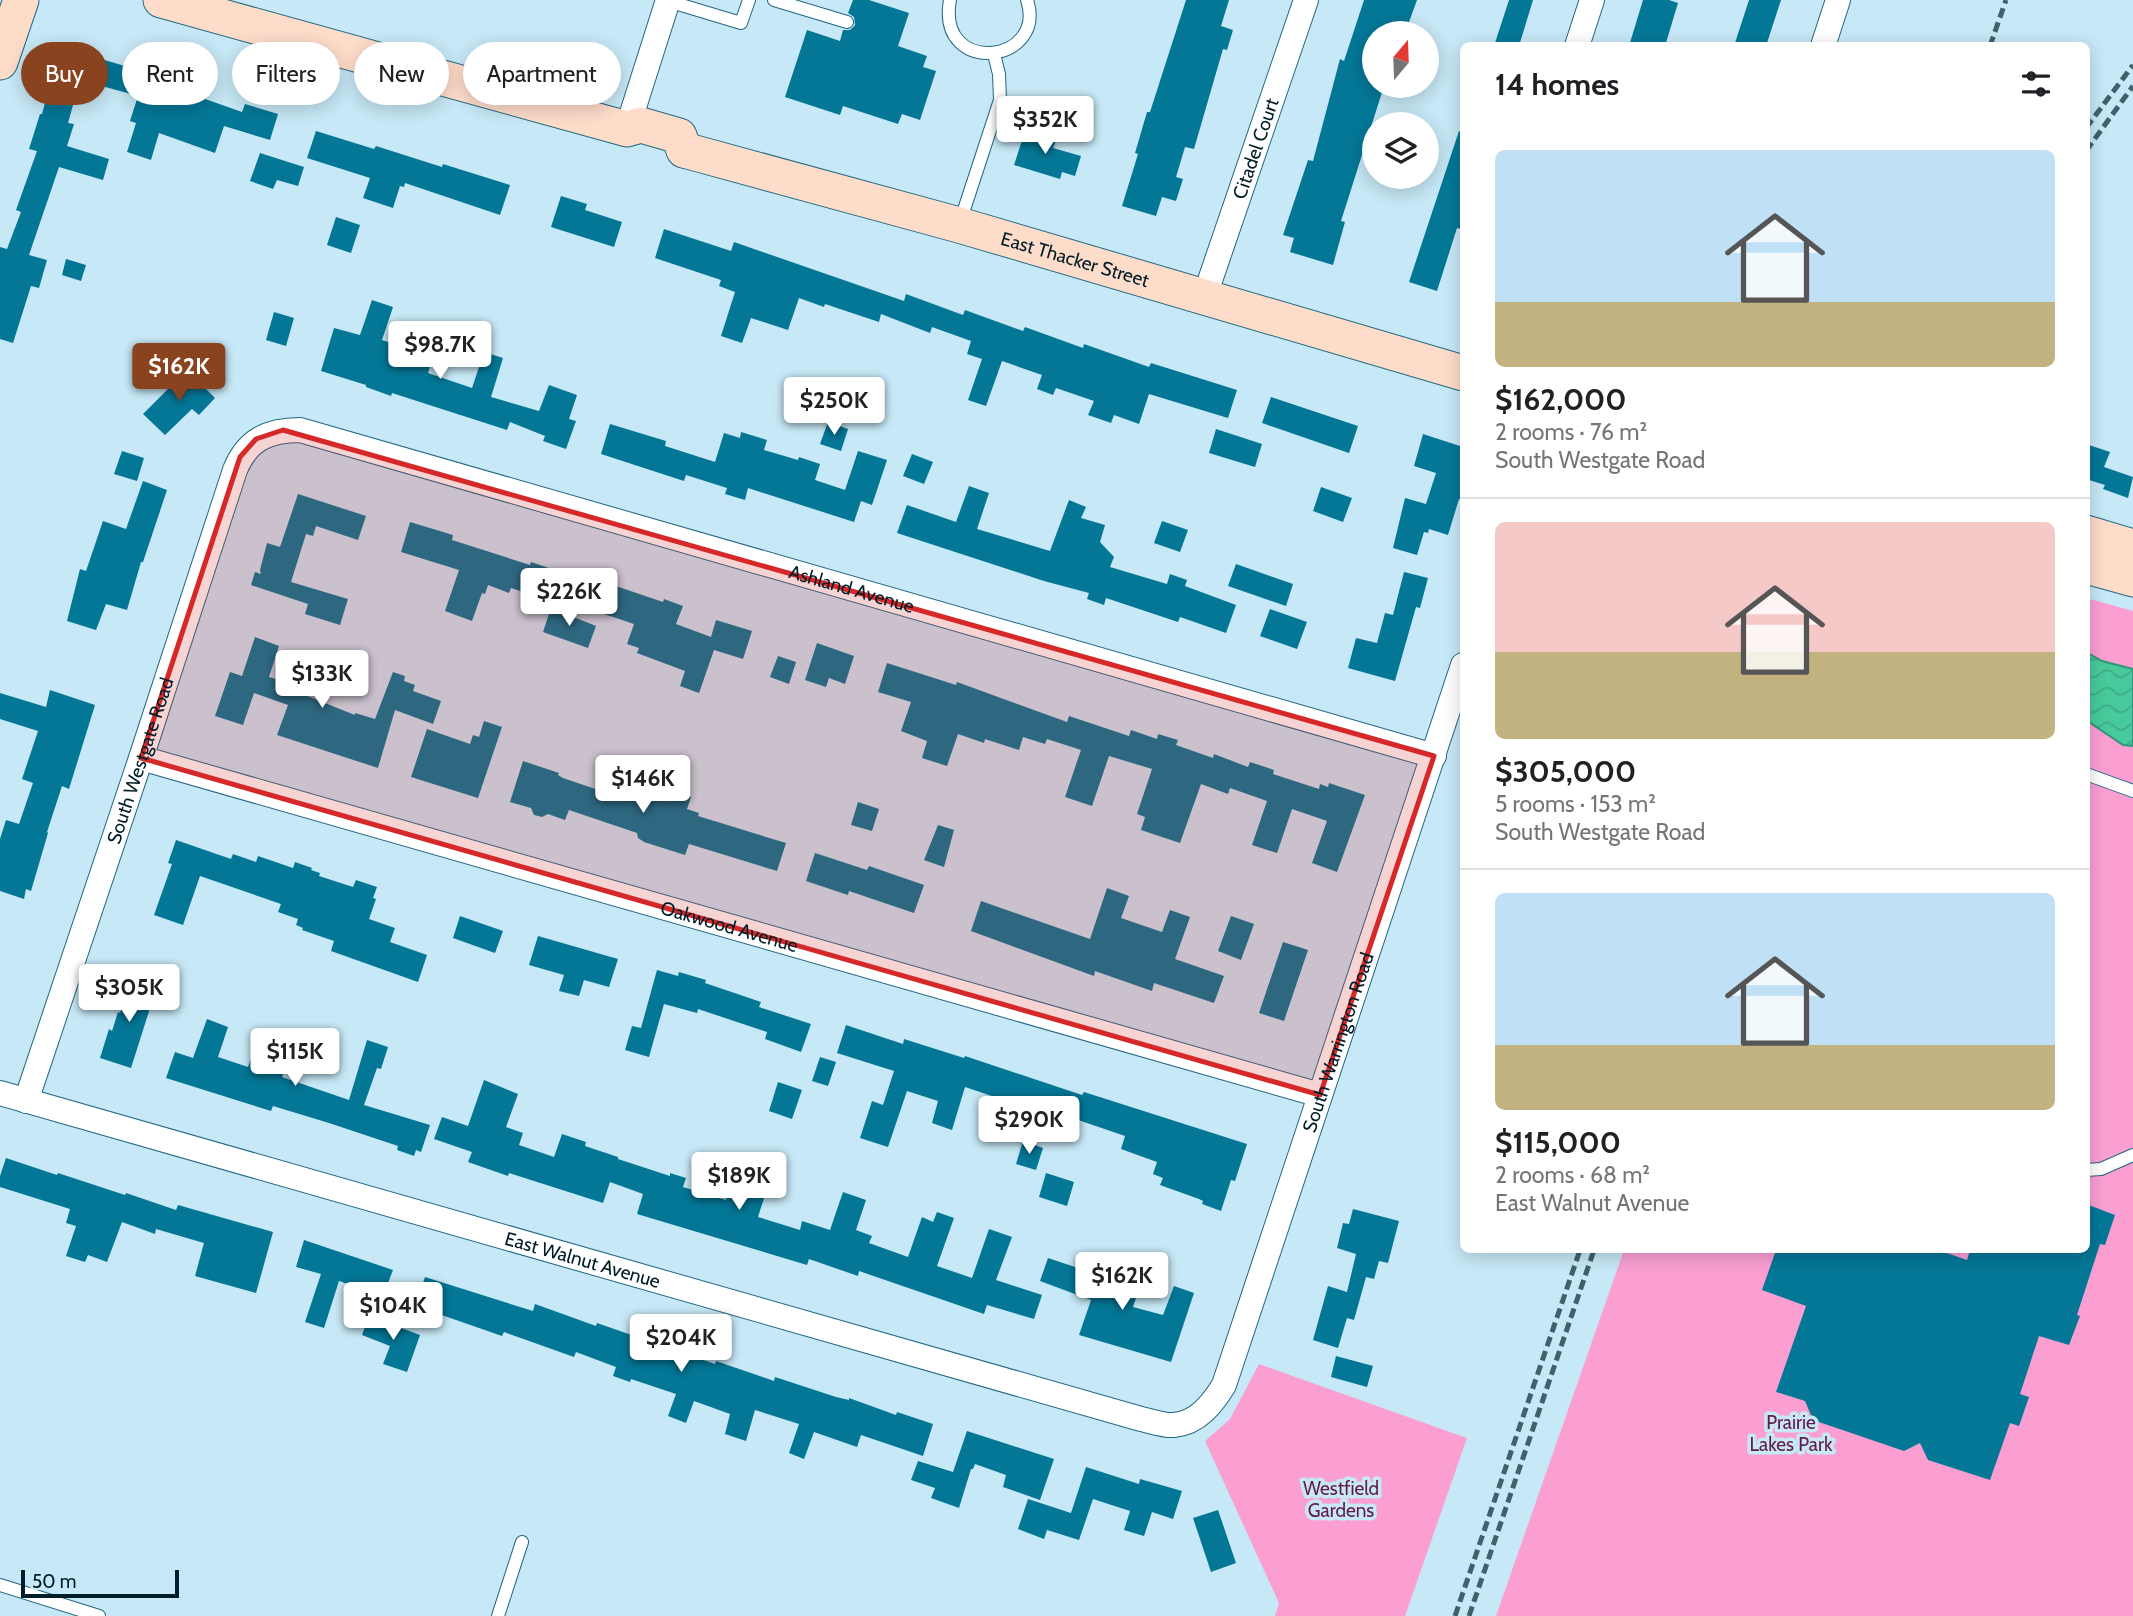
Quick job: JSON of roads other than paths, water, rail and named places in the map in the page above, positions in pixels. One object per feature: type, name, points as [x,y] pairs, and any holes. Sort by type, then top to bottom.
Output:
[{"type":"main road","points":[[0,62],[21,0]]},
{"type":"main road","name":"East Thacker Street","points":[[161,0],[627,129],[641,125],[679,136],[684,150],[959,225],[1460,372]]},
{"type":"main road","points":[[2090,534],[2133,547]]},
{"type":"main road","points":[[2090,567],[2133,579]]},
{"type":"street","name":"Citadel Court","points":[[1204,298],[1306,0]]},
{"type":"street","points":[[1578,42],[1592,0]]},
{"type":"street","points":[[1824,42],[1838,0]]},
{"type":"street","points":[[627,129],[668,1]]},
{"type":"street","name":"Ashland Avenue","points":[[268,434],[283,430],[300,430],[1434,756]]},
{"type":"street","name":"South Westgate Road","points":[[26,1101],[234,470],[248,447],[256,439],[268,434]]},
{"type":"street","name":"South Warrington Road","points":[[1204,1411],[1215,1401],[1224,1385],[1460,675]]},
{"type":"street","name":"Oakwood Avenue","points":[[141,758],[1320,1095]]},
{"type":"street","name":"East Walnut Avenue","points":[[0,1093],[1141,1419],[1173,1425],[1190,1421],[1204,1411]]},
{"type":"lane","points":[[668,1],[741,23],[749,0]]},
{"type":"lane","points":[[774,0],[847,22]]},
{"type":"lane","points":[[950,0],[950,27],[957,39],[968,48],[995,54],[1017,43],[1025,32],[1029,20],[1027,0]]},
{"type":"lane","points":[[959,225],[1000,100],[995,54]]},
{"type":"lane","points":[[2090,775],[2133,791]]},
{"type":"lane","points":[[2090,1170],[2101,1169],[2133,1155]]},
{"type":"lane","points":[[498,1616],[522,1542]]},
{"type":"lane","points":[[0,1585],[99,1616]]},
{"type":"water","points":[[2090,654],[2102,661],[2133,669],[2133,746],[2123,745],[2090,723]]},
{"type":"railway","points":[[1991,42],[2006,0]]},
{"type":"railway","points":[[2090,123],[2133,65]]},
{"type":"railway","points":[[2090,145],[2133,86]]},
{"type":"railway","points":[[1455,1616],[1579,1253]]},
{"type":"railway","points":[[1469,1616],[1593,1253]]},
{"type":"park label","name":"Prairie Lakes Park","points":[[1791,1433]]},
{"type":"park label","name":"Westfield Gardens","points":[[1341,1499]]}]
